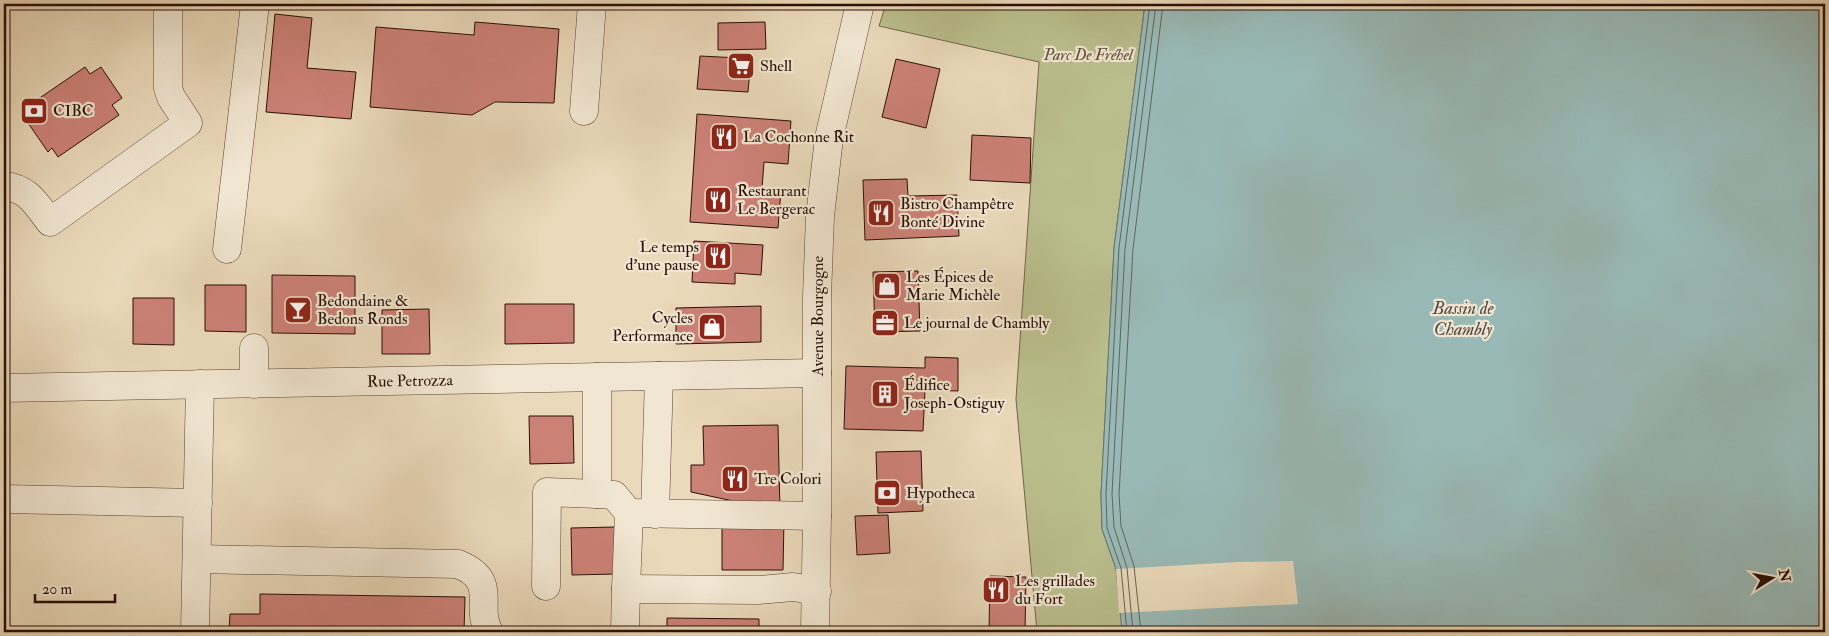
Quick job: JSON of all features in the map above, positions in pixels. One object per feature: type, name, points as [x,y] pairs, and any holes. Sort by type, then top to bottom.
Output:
[{"type":"street","points":[[4,186],[14,186],[27,194],[50,222],[188,123],[174,103],[168,88],[168,4]]},
{"type":"street","points":[[227,249],[255,4]]},
{"type":"street","points":[[584,111],[592,4]]},
{"type":"street","name":"Avenue Bourgogne","points":[[815,632],[817,591],[818,258],[823,176],[829,138],[860,4]]},
{"type":"street","points":[[254,348],[254,384]]},
{"type":"street","name":"Rue Petrozza","points":[[4,388],[817,373]]},
{"type":"street","points":[[625,632],[626,589],[642,513],[659,376]]},
{"type":"street","points":[[597,377],[597,494]]},
{"type":"street","points":[[195,632],[200,384]]},
{"type":"street","points":[[546,586],[547,492],[614,495],[642,513],[817,516]]},
{"type":"street","points":[[4,499],[198,503]]},
{"type":"street","points":[[197,559],[458,564],[470,569],[482,585],[485,598],[485,624],[489,632]]},
{"type":"street","points":[[626,589],[759,590],[793,587],[817,591]]},
{"type":"green space","name":"Parc De Fréhel","points":[[886,4],[1145,4],[1114,248],[1101,494],[1102,529],[1116,569],[1126,632],[1037,632],[1016,399],[1039,62],[879,26]]},
{"type":"water","name":"Bassin de Chambly","points":[[1145,4],[1825,4],[1825,632],[1122,632],[1116,569],[1102,529],[1101,494],[1114,248]]},
{"type":"pier","points":[[1293,561],[1298,604],[1119,613],[1116,569]]},
{"type":"building","points":[[275,14],[312,18],[307,68],[356,72],[351,119],[266,112]]},
{"type":"building","points":[[475,22],[559,29],[554,103],[495,102],[472,115],[370,107],[376,27],[474,35]]},
{"type":"building","points":[[765,22],[766,49],[718,50],[718,23]]},
{"type":"building","points":[[744,54],[754,67],[750,69],[748,92],[697,89],[700,56],[740,58]]},
{"type":"building","points":[[896,59],[940,69],[926,128],[882,117]]},
{"type":"building","points":[[85,67],[90,74],[101,67],[122,98],[112,105],[119,115],[58,157],[52,148],[48,152],[26,120],[31,117],[25,108]]},
{"type":"building","points":[[697,114],[791,121],[788,164],[764,162],[762,189],[781,190],[778,228],[690,222]]},
{"type":"building","points":[[972,135],[1031,138],[1030,183],[970,180]]},
{"type":"building","points":[[907,179],[908,196],[957,195],[959,236],[865,240],[863,180]]},
{"type":"building","points":[[694,241],[763,245],[761,275],[735,273],[735,284],[692,282]]},
{"type":"building","points":[[918,271],[920,331],[875,332],[873,272]]},
{"type":"building","points":[[272,275],[355,276],[355,334],[272,333]]},
{"type":"building","points":[[205,285],[246,285],[246,332],[205,331]]},
{"type":"building","points":[[133,298],[174,298],[174,345],[133,344]]},
{"type":"building","points":[[505,304],[574,304],[574,343],[505,344]]},
{"type":"building","points":[[761,306],[761,342],[676,344],[676,308]]},
{"type":"building","points":[[429,309],[430,354],[382,354],[382,310]]},
{"type":"building","name":"Édifice Joseph-Ostiguy","points":[[925,357],[958,358],[958,391],[925,390],[923,431],[844,429],[846,366],[925,368]]},
{"type":"building","points":[[529,416],[573,416],[574,463],[530,464]]},
{"type":"building","name":"Tre Colori","points":[[778,425],[780,511],[691,492],[691,465],[704,465],[703,426]]},
{"type":"building","points":[[921,451],[923,511],[878,513],[876,452]]},
{"type":"building","points":[[888,515],[890,553],[857,555],[855,516]]},
{"type":"building","points":[[722,519],[784,519],[783,570],[722,570]]},
{"type":"building","points":[[615,527],[616,574],[572,575],[571,528]]},
{"type":"building","points":[[990,576],[1026,577],[1025,632],[938,632],[938,630],[989,631]]},
{"type":"building","points":[[260,594],[465,597],[464,632],[229,632],[230,614],[260,614]]},
{"type":"building","points":[[667,618],[759,619],[759,632],[667,632]]},
{"type":"place","name":"Shell","points":[[741,66]]},
{"type":"place","name":"CIBC","points":[[34,111]]},
{"type":"place","name":"La Cochonne Rit","points":[[724,137]]},
{"type":"place","name":"Restaurant Le Bergerac","points":[[718,200]]},
{"type":"place","name":"Bistro Champêtre Bonté Divine","points":[[881,213]]},
{"type":"place","name":"Le temps d'une pause","points":[[718,256]]},
{"type":"place","name":"Les Épices de Marie Michèle","points":[[887,286]]},
{"type":"place","name":"Bedondaine & Bedons Ronds","points":[[298,310]]},
{"type":"place","name":"Le journal de Chambly","points":[[885,323]]},
{"type":"place","name":"Cycles Performance","points":[[712,327]]},
{"type":"place","name":"Édifice Joseph-Ostiguy","points":[[885,394]]},
{"type":"place","name":"Tre Colori","points":[[735,479]]},
{"type":"place","name":"Hypotheca","points":[[887,493]]},
{"type":"place","name":"Les grillades du Fort","points":[[996,590]]}]
